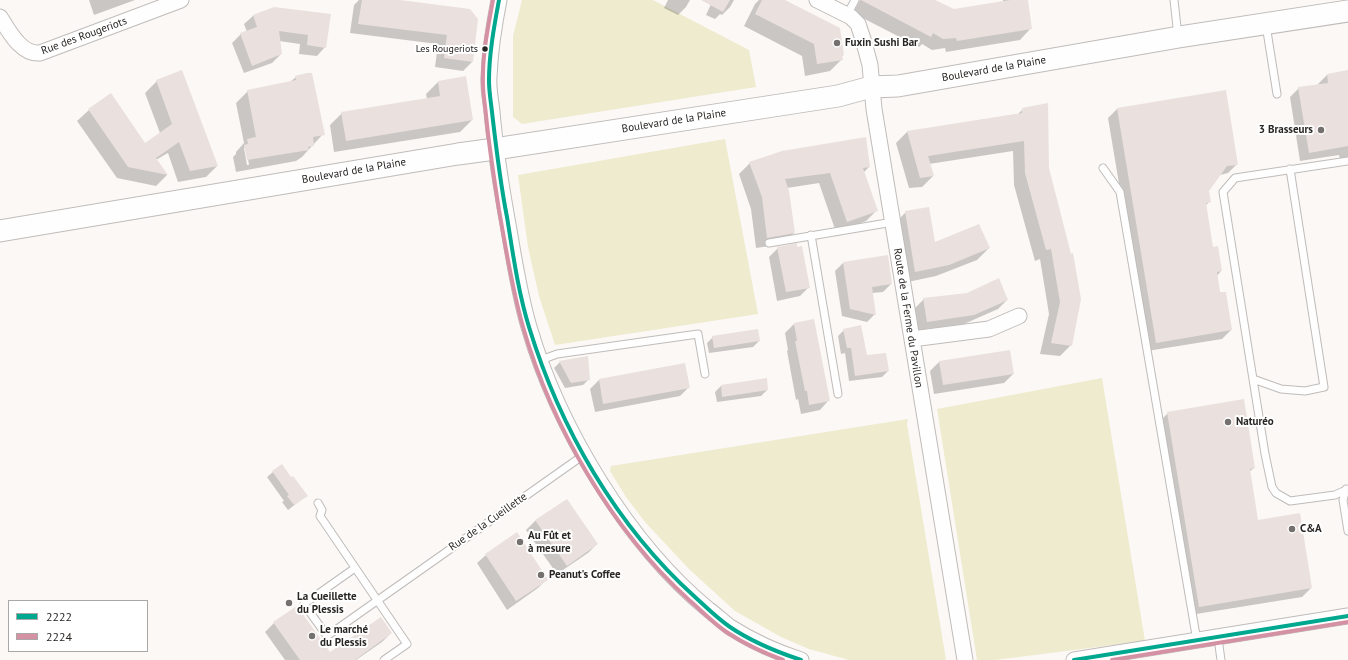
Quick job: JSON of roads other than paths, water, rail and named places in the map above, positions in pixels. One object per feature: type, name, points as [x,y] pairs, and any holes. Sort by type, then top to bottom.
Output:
[{"type":"main road","name":"Boulevard de la Plaine","points":[[0,231],[458,154],[838,96],[871,87],[898,86],[1179,37],[1348,11]]},
{"type":"street","name":"Rue des Rougeriots","points":[[0,18],[17,42],[27,50],[40,53],[181,0]]},
{"type":"street","points":[[500,0],[495,22],[489,78],[495,149],[519,290],[529,328],[547,379],[572,434],[609,495],[641,540],[668,572],[696,600],[730,626],[759,643],[785,655],[801,660]]},
{"type":"street","name":"Route de la Ferme du Pavillon","points":[[817,0],[847,16],[858,24],[870,65],[871,87],[965,660]]},
{"type":"street","points":[[912,339],[989,329],[1019,316]]},
{"type":"street","points":[[1074,660],[1148,654],[1197,641],[1348,616]]},
{"type":"lane","points":[[847,16],[855,0]]},
{"type":"lane","points":[[1174,0],[1179,37]]},
{"type":"lane","points":[[1266,23],[1277,94]]},
{"type":"lane","points":[[1347,489],[1334,495],[1290,501],[1276,493],[1272,487],[1265,454],[1223,192],[1235,178],[1348,161]]},
{"type":"lane","points":[[1102,168],[1120,192],[1197,641]]},
{"type":"lane","points":[[1253,379],[1281,389],[1305,391],[1324,387],[1290,169]]},
{"type":"lane","points":[[769,243],[893,222]]},
{"type":"lane","points":[[810,235],[838,394]]},
{"type":"lane","points":[[541,360],[557,354],[698,334],[705,374]]},
{"type":"lane","name":"Rue de la Cueillette","points":[[355,568],[304,604],[327,636],[578,459],[585,456]]},
{"type":"lane","points":[[1347,489],[1343,500],[1348,531]]},
{"type":"lane","points":[[318,503],[322,510],[320,516],[407,644],[384,660]]},
{"type":"lane","points":[[1218,638],[1221,660]]},
{"type":"place","name":"Fuxin Sushi Bar","points":[[837,43]]},
{"type":"place","name":"Les Rougeriots","points":[[485,49]]},
{"type":"place","name":"3 Brasseurs","points":[[1321,130]]},
{"type":"place","name":"Naturéo","points":[[1228,422]]},
{"type":"place","name":"C&A","points":[[1292,529]]},
{"type":"place","name":"Au Fût et à mesure","points":[[520,542]]},
{"type":"place","name":"Peanut's Coffee","points":[[541,575]]},
{"type":"place","name":"La Cueillette du Plessis","points":[[289,603]]},
{"type":"place","name":"Le marché du Plessis","points":[[312,636]]}]
